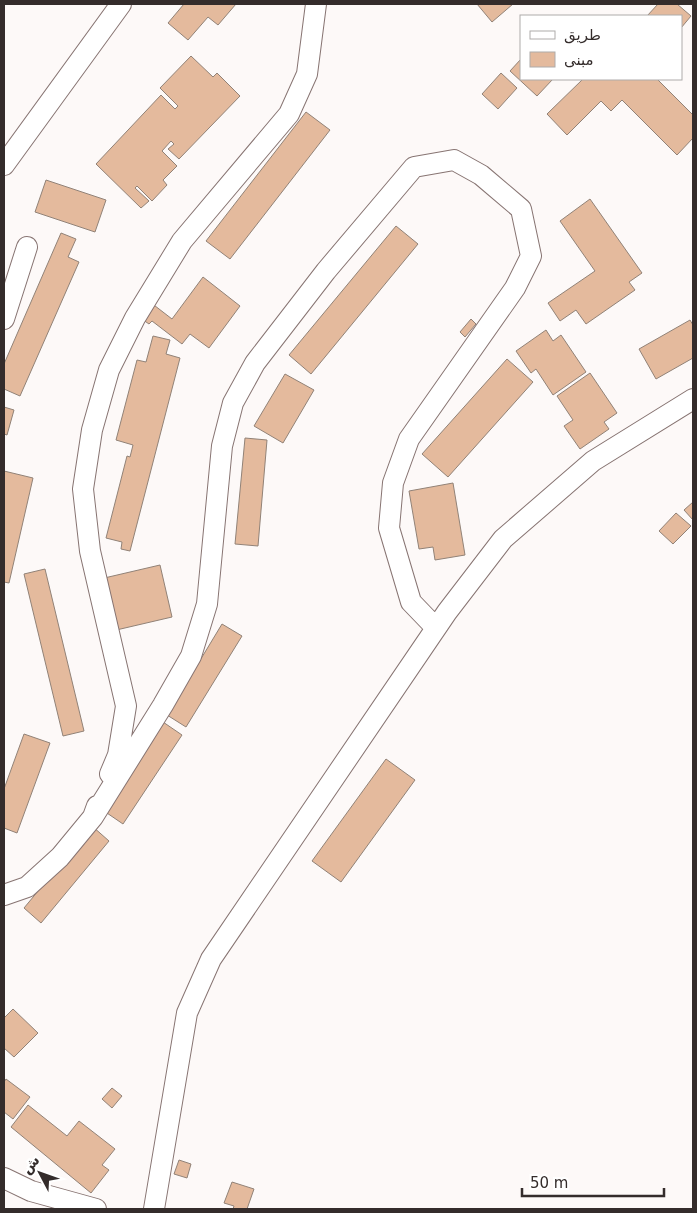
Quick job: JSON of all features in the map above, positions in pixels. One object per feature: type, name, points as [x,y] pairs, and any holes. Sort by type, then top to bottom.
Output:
[{"type":"street","points":[[4,165],[122,4]]},
{"type":"street","points":[[93,817],[118,755],[126,706],[89,542],[83,489],[92,430],[109,370],[135,318],[182,241],[289,114],[307,74],[316,4]]},
{"type":"street","points":[[4,895],[27,887],[60,857],[93,817],[191,656],[207,604],[222,446],[233,403],[255,363],[326,271],[414,167],[454,160],[481,175],[521,209],[531,256],[515,288],[409,439],[393,483],[389,528],[411,602],[436,628]]},
{"type":"street","points":[[4,319],[27,248]]},
{"type":"street","points":[[154,1209],[187,1013],[211,959],[436,628],[503,539],[593,461],[693,399]]},
{"type":"street","points":[[4,1178],[31,1191],[96,1209]]},
{"type":"building","points":[[184,4],[236,4],[218,25],[208,17],[188,40],[168,23]]},
{"type":"building","points":[[477,4],[513,4],[492,22]]},
{"type":"building","points":[[658,4],[677,4],[691,16],[682,27],[682,15],[648,15]]},
{"type":"building","points":[[191,56],[213,77],[217,73],[240,96],[179,159],[168,149],[174,144],[171,141],[162,151],[177,166],[163,180],[167,185],[152,201],[137,186],[135,188],[149,201],[141,208],[96,164],[161,95],[175,109],[178,106],[160,88]]},
{"type":"building","points":[[520,60],[520,80],[552,80],[537,96],[510,71]]},
{"type":"building","points":[[501,73],[517,88],[498,109],[482,94]]},
{"type":"building","points":[[582,80],[658,80],[693,115],[693,138],[677,155],[622,100],[611,111],[601,101],[567,135],[547,114]]},
{"type":"building","points":[[306,112],[330,130],[230,259],[206,241]]},
{"type":"building","points":[[46,180],[106,200],[95,232],[35,212]]},
{"type":"building","points":[[590,199],[642,273],[629,282],[635,290],[586,324],[576,310],[560,321],[548,303],[595,271],[560,221]]},
{"type":"building","points":[[396,226],[418,244],[311,374],[289,355]]},
{"type":"building","points":[[61,233],[76,239],[68,257],[79,262],[20,396],[4,389],[4,364]]},
{"type":"building","points":[[203,277],[240,306],[209,348],[190,334],[182,344],[152,321],[149,324],[139,317],[150,302],[172,319]]},
{"type":"building","points":[[471,319],[476,324],[465,337],[460,332]]},
{"type":"building","points":[[690,320],[693,325],[693,358],[656,379],[639,349]]},
{"type":"building","points":[[546,330],[553,341],[561,335],[586,372],[553,395],[536,369],[531,373],[516,351]]},
{"type":"building","points":[[153,336],[170,340],[166,354],[180,358],[130,551],[121,549],[122,542],[106,538],[127,456],[130,457],[133,445],[116,440],[137,360],[146,362]]},
{"type":"building","points":[[507,359],[533,382],[448,477],[422,454]]},
{"type":"building","points":[[590,373],[617,413],[604,422],[609,429],[580,449],[564,426],[573,420],[557,396]]},
{"type":"building","points":[[285,374],[314,390],[283,443],[254,426]]},
{"type":"building","points":[[4,407],[14,410],[7,435],[4,434]]},
{"type":"building","points":[[245,438],[267,440],[258,546],[235,544]]},
{"type":"building","points":[[4,471],[33,478],[9,583],[4,582]]},
{"type":"building","points":[[453,483],[465,555],[435,560],[433,547],[419,549],[409,491]]},
{"type":"building","points":[[693,502],[693,520],[684,510]]},
{"type":"building","points":[[676,513],[691,526],[673,544],[659,531]]},
{"type":"building","points":[[160,565],[172,617],[112,631],[100,579]]},
{"type":"building","points":[[45,569],[84,731],[63,736],[24,574]]},
{"type":"building","points":[[222,624],[242,636],[186,727],[167,715]]},
{"type":"building","points":[[163,722],[182,735],[123,824],[104,811]]},
{"type":"building","points":[[24,734],[50,743],[17,833],[4,828],[4,789]]},
{"type":"building","points":[[386,759],[415,780],[341,882],[312,861]]},
{"type":"building","points":[[92,826],[109,841],[41,923],[24,908]]},
{"type":"building","points":[[13,1009],[38,1033],[14,1057],[4,1048],[4,1018]]},
{"type":"building","points":[[6,1079],[30,1097],[13,1119],[4,1112],[4,1082]]},
{"type":"building","points":[[112,1088],[122,1096],[112,1108],[102,1099]]},
{"type":"building","points":[[28,1105],[67,1136],[79,1121],[115,1149],[102,1165],[109,1170],[91,1193],[11,1127]]},
{"type":"building","points":[[179,1160],[191,1164],[187,1178],[174,1174]]},
{"type":"building","points":[[232,1182],[254,1189],[247,1209],[233,1209],[234,1206],[224,1203]]}]
